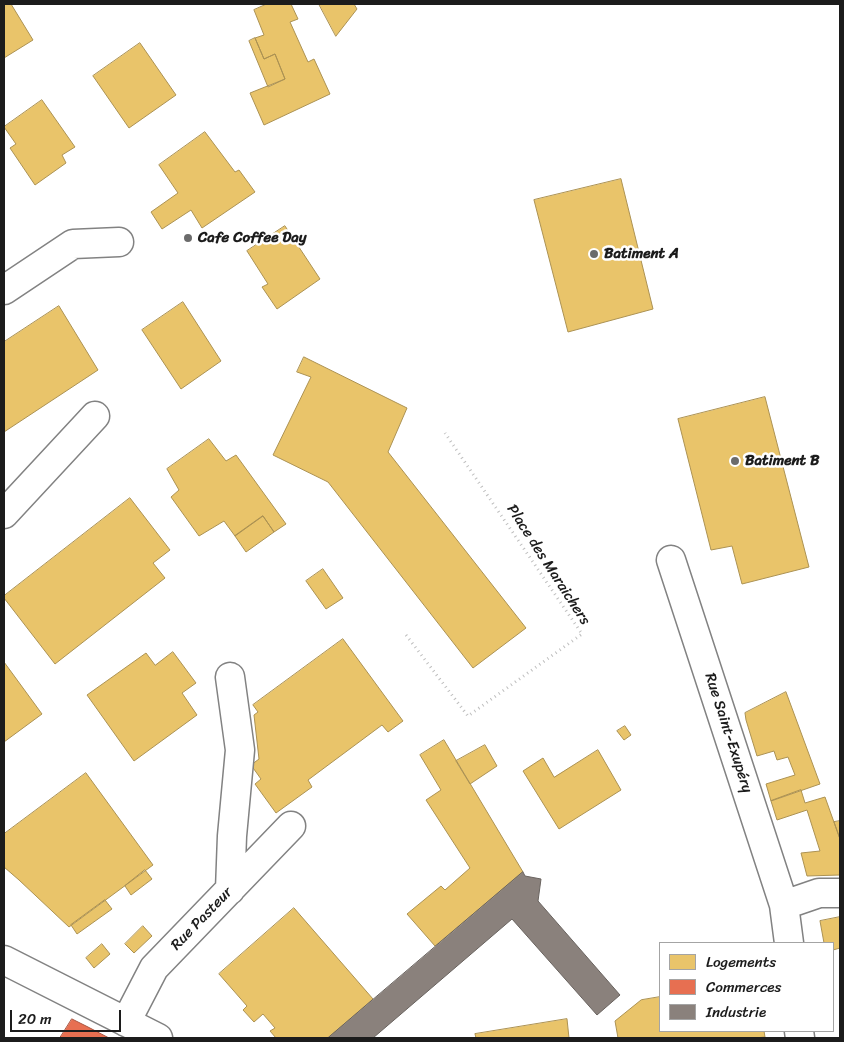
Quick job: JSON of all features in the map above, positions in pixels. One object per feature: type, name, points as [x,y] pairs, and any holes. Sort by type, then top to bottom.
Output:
[{"type":"street","points":[[4,290],[73,244],[119,242]]},
{"type":"street","points":[[4,514],[95,416]]},
{"type":"street","name":"Rue Saint-Exupéry","points":[[671,560],[784,904],[789,942]]},
{"type":"street","points":[[230,677],[240,750],[232,836],[230,890]]},
{"type":"street","name":"Rue Pasteur","points":[[126,1022],[154,968],[291,826]]},
{"type":"street","points":[[784,904],[819,893],[840,892]]},
{"type":"street","points":[[4,960],[158,1038]]},
{"type":"path","name":"Place des Maraichers","points":[[406,635],[468,716],[582,634],[445,433]]},
{"type":"building: Logements","points":[[4,4],[11,4],[33,40],[4,58]]},
{"type":"building: Logements","points":[[267,4],[291,4],[298,19],[290,22],[308,62],[314,59],[330,94],[264,125],[250,93],[285,79],[275,54],[264,59],[255,38],[264,35],[254,10]]},
{"type":"building: Logements","points":[[319,4],[354,4],[357,9],[336,36]]},
{"type":"building: Logements","points":[[255,38],[264,59],[275,54],[285,79],[268,87],[249,41]]},
{"type":"building: Logements","points":[[140,43],[176,95],[129,128],[93,76]]},
{"type":"building: Logements","points":[[42,100],[75,147],[62,155],[66,163],[35,185],[10,148],[16,144],[4,127]]},
{"type":"building: Logements","points":[[205,132],[235,172],[239,170],[255,192],[202,228],[191,210],[162,229],[151,212],[178,193],[159,165]]},
{"type":"building: Logements","name":"Batiment A","points":[[621,179],[653,309],[568,332],[534,200]]},
{"type":"building: Logements","points":[[285,226],[320,279],[277,309],[262,287],[268,284],[247,251]]},
{"type":"building: Logements","points":[[183,302],[221,361],[181,389],[142,330]]},
{"type":"building: Logements","points":[[59,306],[98,370],[4,432],[4,342]]},
{"type":"building: Logements","points":[[304,357],[407,408],[388,452],[526,628],[473,668],[328,482],[273,455],[311,377],[297,372]]},
{"type":"building: Logements","name":"Batiment B","points":[[765,397],[809,567],[742,584],[732,546],[711,550],[678,419]]},
{"type":"building: Logements","points":[[209,439],[226,461],[236,455],[286,524],[274,532],[263,516],[235,536],[224,521],[199,536],[171,497],[179,490],[167,469]]},
{"type":"building: Logements","points":[[130,498],[170,550],[153,563],[165,578],[55,664],[4,596]]},
{"type":"building: Logements","points":[[263,516],[274,532],[246,552],[235,536]]},
{"type":"building: Logements","points":[[323,569],[343,598],[326,609],[306,581]]},
{"type":"building: Logements","points":[[343,639],[403,721],[388,732],[382,725],[308,780],[312,787],[276,813],[255,784],[261,779],[251,765],[259,759],[254,715],[258,712],[253,705]]},
{"type":"building: Logements","points":[[173,652],[196,683],[182,693],[197,715],[134,761],[87,695],[146,653],[155,665]]},
{"type":"building: Logements","points":[[4,662],[42,714],[4,742]]},
{"type":"building: Logements","points":[[786,692],[820,784],[771,801],[766,784],[795,775],[788,757],[777,760],[774,751],[757,756],[745,713]]},
{"type":"building: Logements","points":[[625,726],[631,735],[624,740],[617,731]]},
{"type":"building: Logements","points":[[444,740],[523,872],[435,946],[407,914],[441,886],[445,890],[470,868],[426,800],[441,790],[420,755]]},
{"type":"building: Logements","points":[[485,745],[497,766],[470,784],[456,761]]},
{"type":"building: Logements","points":[[598,750],[621,790],[559,829],[523,771],[543,758],[554,777]]},
{"type":"building: Logements","points":[[86,773],[153,865],[69,927],[4,867],[4,834]]},
{"type":"building: Logements","points":[[801,790],[805,803],[825,797],[840,839],[840,875],[807,876],[801,853],[820,851],[807,810],[777,820],[771,801]]},
{"type":"building: Logements","points":[[840,821],[840,839],[834,822]]},
{"type":"building: Logements","points":[[145,870],[152,879],[131,895],[125,886]]},
{"type":"building: Logements","points":[[105,900],[112,909],[77,934],[71,925]]},
{"type":"building: Logements","points":[[294,908],[373,999],[328,1038],[276,1038],[270,1031],[275,1028],[263,1014],[254,1022],[243,1010],[247,1006],[219,974]]},
{"type":"building: Logements","points":[[840,917],[840,948],[834,950],[834,942],[824,942],[820,921]]},
{"type":"building: Logements","points":[[143,926],[152,936],[134,953],[125,944]]},
{"type":"building: Logements","points":[[102,944],[110,954],[94,968],[86,958]]},
{"type":"building: Logements","points":[[659,997],[659,1032],[764,1032],[765,1037],[618,1038],[615,1021],[641,1000]]},
{"type":"building: Logements","points":[[567,1019],[569,1038],[476,1038],[475,1034]]},
{"type":"building: Commerces","points":[[72,1019],[88,1027],[109,1038],[60,1038]]},
{"type":"building: Industrie","points":[[523,872],[525,876],[541,879],[538,901],[620,995],[597,1015],[512,919],[373,1038],[328,1038]]},
{"type":"place","name":"Cafe Coffee Day","points":[[188,238]]},
{"type":"place","name":"Batiment A","points":[[594,254]]},
{"type":"place","name":"Batiment B","points":[[735,461]]}]
